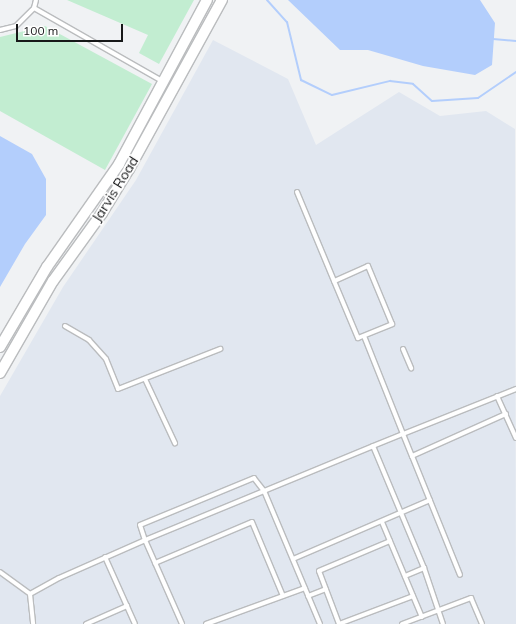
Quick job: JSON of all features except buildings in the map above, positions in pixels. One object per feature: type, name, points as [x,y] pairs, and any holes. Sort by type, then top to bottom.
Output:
[{"type":"street","name":"Jarvis Road","points":[[0,347],[47,267],[120,163],[207,0]]},
{"type":"street","name":"Jarvis Road","points":[[0,373],[53,281],[102,213],[129,169],[222,0]]},
{"type":"street","points":[[120,163],[129,169]]},
{"type":"lane","points":[[0,30],[16,26],[34,8],[36,0]]},
{"type":"lane","points":[[34,8],[163,81]]},
{"type":"lane","points":[[297,192],[334,281],[358,338],[392,324],[368,266],[334,281]]},
{"type":"lane","points":[[65,326],[89,340],[106,359],[118,389],[220,349]]},
{"type":"lane","points":[[364,336],[460,575]]},
{"type":"lane","points":[[403,349],[411,368]]},
{"type":"lane","points":[[145,378],[174,443]]},
{"type":"lane","points":[[30,594],[105,557],[145,540],[516,389]]},
{"type":"lane","points":[[497,396],[516,438]]},
{"type":"lane","points":[[412,456],[506,414]]},
{"type":"lane","points":[[373,446],[424,568],[443,624]]},
{"type":"lane","points":[[182,624],[145,540],[140,525],[254,478],[264,491],[320,624]]},
{"type":"lane","points":[[293,559],[401,514],[430,500]]},
{"type":"lane","points":[[155,563],[252,522],[283,596]]},
{"type":"lane","points":[[382,522],[422,617]]},
{"type":"lane","points":[[390,541],[319,571],[339,624],[413,596]]},
{"type":"lane","points":[[105,557],[135,624]]},
{"type":"lane","points":[[405,576],[424,568]]},
{"type":"lane","points":[[0,572],[30,594],[33,624]]},
{"type":"lane","points":[[206,624],[305,588]]},
{"type":"lane","points":[[308,596],[326,589]]},
{"type":"lane","points":[[402,624],[470,598],[482,624]]},
{"type":"lane","points":[[86,624],[127,606]]},
{"type":"shaded area","points":[[213,40],[288,79],[316,145],[399,92],[440,116],[486,111],[515,129],[516,624],[0,624],[0,396],[63,287],[136,180]]},
{"type":"green space","points":[[67,0],[194,0],[159,64],[139,53],[148,35]]},
{"type":"green space","points":[[45,26],[152,84],[105,170],[0,111],[0,37]]},
{"type":"water","points":[[288,0],[480,0],[495,23],[492,65],[475,75],[423,66],[368,50],[340,50]]},
{"type":"water","points":[[0,136],[32,154],[46,179],[46,215],[25,244],[0,287]]},
{"type":"waterway","points":[[267,0],[287,22],[301,80],[332,95],[390,81],[413,84],[432,101],[478,98],[516,72]]},
{"type":"waterway","points":[[493,39],[516,41]]}]
